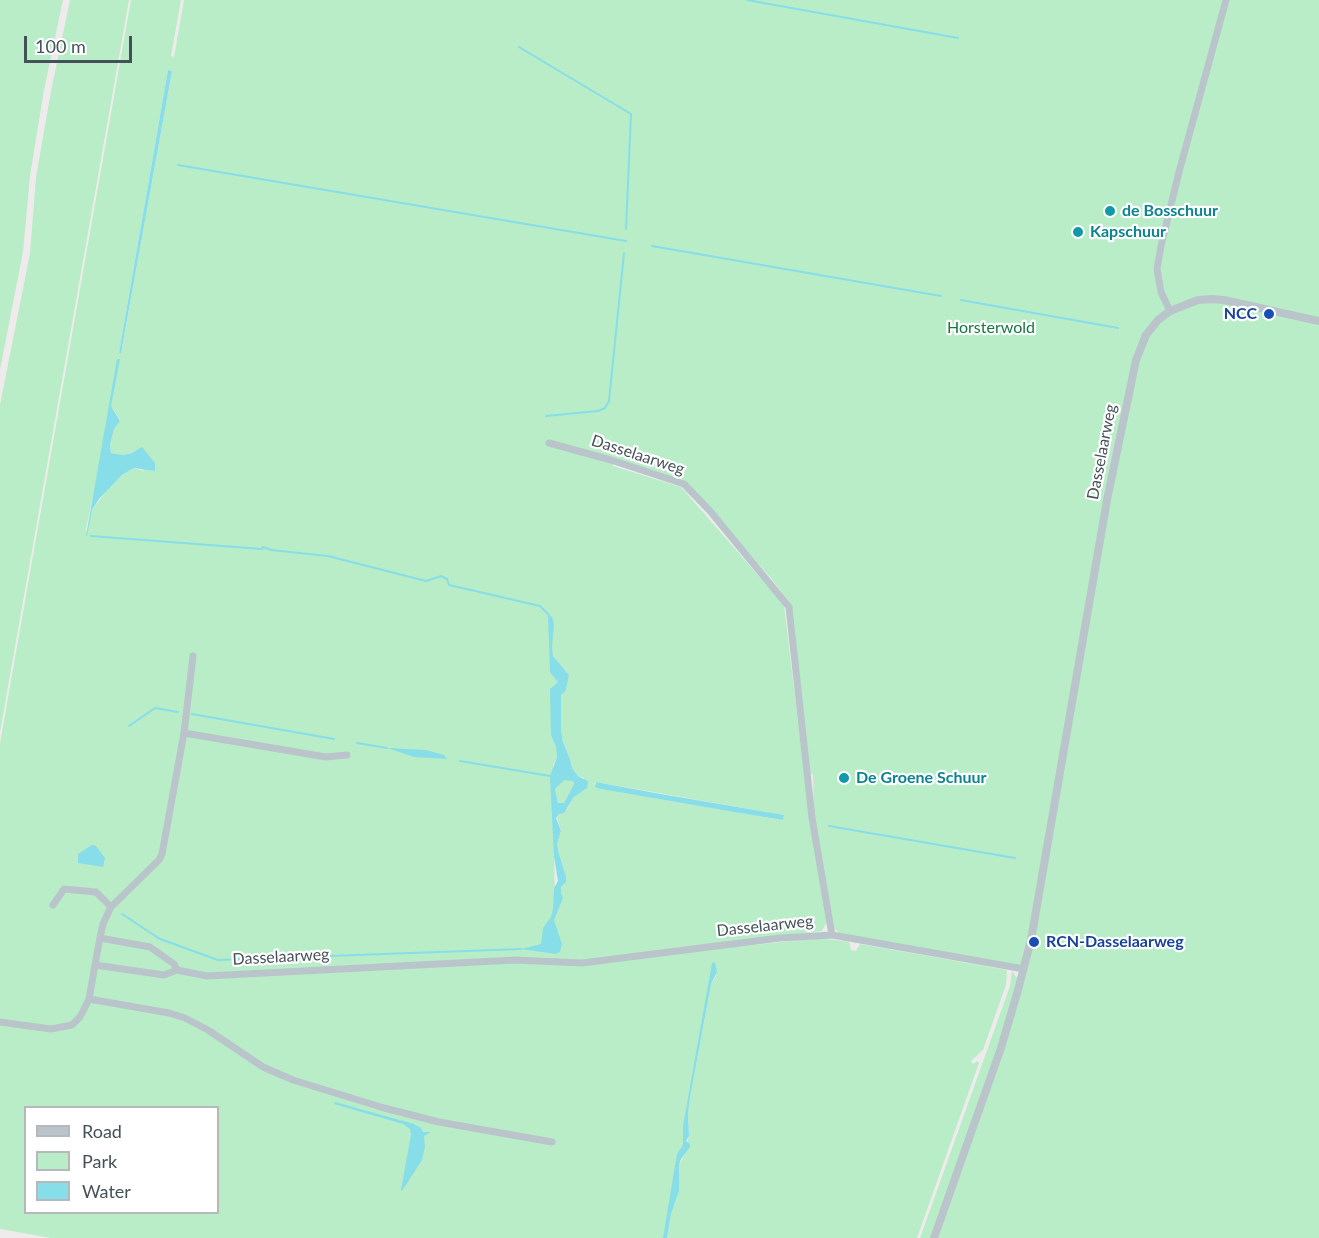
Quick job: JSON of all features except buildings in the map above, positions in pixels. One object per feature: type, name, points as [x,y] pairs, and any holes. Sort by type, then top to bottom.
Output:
[{"type":"street","points":[[1170,311],[1161,292],[1157,269],[1161,246],[1226,0]]},
{"type":"street","name":"Dasselaarweg","points":[[934,1238],[1001,1048],[1031,940],[1107,500],[1131,380],[1146,335],[1158,320],[1170,311],[1198,300],[1224,300],[1319,321]]},
{"type":"street","name":"Dasselaarweg","points":[[177,970],[207,976],[515,960],[582,963],[780,938],[832,935],[812,818],[789,607],[710,511],[684,484],[549,443]]},
{"type":"street","points":[[0,1022],[34,1028],[67,1028],[80,1017],[89,999],[103,924],[111,907],[160,857],[184,733],[193,656]]},
{"type":"street","points":[[184,733],[326,757],[347,755]]},
{"type":"street","points":[[53,905],[64,889],[96,892],[111,907]]},
{"type":"street","points":[[832,935],[1024,969]]},
{"type":"street","points":[[95,965],[164,975],[177,970],[174,964],[150,946],[100,938]]},
{"type":"street","points":[[89,999],[185,1018],[208,1030],[263,1066],[293,1080],[439,1122],[552,1142]]},
{"type":"green space","points":[[0,0],[63,0],[44,90],[30,176],[23,252],[0,370]]},
{"type":"green space","points":[[70,0],[129,0],[0,732],[0,405],[30,253],[36,177]]},
{"type":"green space","name":"Horsterwold","points":[[131,0],[181,0],[171,56],[174,57],[184,0],[1319,0],[1319,1238],[938,1238],[1006,1045],[1027,970],[839,933],[833,927],[814,817],[813,775],[809,772],[793,610],[790,603],[701,499],[678,482],[613,458],[613,466],[681,487],[784,605],[808,804],[827,921],[822,931],[716,943],[715,949],[820,938],[849,942],[851,950],[856,951],[860,944],[1007,970],[1006,985],[983,1050],[971,1061],[973,1064],[977,1061],[979,1063],[917,1238],[667,1238],[671,1214],[679,1191],[679,1165],[690,1144],[687,1142],[690,1098],[711,984],[716,976],[715,962],[683,1129],[683,1146],[681,1150],[664,1238],[51,1238],[0,1229],[0,743]],"holes":[[[168,70],[172,71],[121,353],[119,353]],[[112,407],[120,420],[114,429],[110,445],[111,453],[123,455],[132,453],[144,471],[134,468],[122,475],[107,490],[92,510],[87,533]],[[553,656],[569,675],[566,689],[561,695],[561,731],[572,768],[578,776],[584,778],[584,789],[574,797],[567,809],[557,818],[561,831],[557,844],[566,882],[561,887],[563,898],[555,911],[553,765],[557,757],[552,737],[554,687],[558,682]],[[596,782],[783,815],[784,816],[782,820],[602,789],[594,784]]]},
{"type":"green space","points":[[564,779],[573,781],[574,784],[564,803],[558,803],[555,789]]},
{"type":"green space","points":[[1012,971],[1017,978],[1006,1024],[932,1236],[920,1238],[1010,986]]},
{"type":"water","points":[[168,70],[172,71],[121,353],[119,353]]},
{"type":"water","points":[[117,359],[120,359],[111,406],[120,421],[114,429],[110,445],[111,453],[123,455],[142,447],[155,463],[155,471],[134,468],[122,475],[99,499],[92,510],[86,536]]},
{"type":"water","points":[[548,614],[552,617],[554,624],[553,656],[569,675],[566,690],[561,695],[563,742],[572,768],[578,776],[588,781],[587,788],[574,797],[564,813],[559,814],[556,818],[561,831],[557,844],[566,882],[561,887],[563,898],[554,920],[562,944],[560,952],[556,954],[521,949],[541,944],[543,928],[551,917],[554,888],[558,881],[554,857],[550,776],[557,757],[551,735],[550,689],[558,682],[550,672]],"holes":[[[564,780],[573,781],[574,784],[564,803],[558,803],[555,789]]]},
{"type":"water","points":[[387,748],[426,750],[444,755],[447,759],[414,757]]},
{"type":"water","points":[[596,782],[784,815],[783,820],[601,789],[595,787]]},
{"type":"water","points":[[92,845],[96,846],[105,858],[103,867],[78,863],[78,854]]},
{"type":"water","points":[[715,962],[717,972],[711,984],[690,1098],[689,1136],[686,1141],[690,1147],[679,1165],[679,1191],[671,1214],[667,1238],[663,1238],[677,1154],[683,1145],[683,1126],[712,963]]},
{"type":"water","points":[[335,1102],[414,1124],[423,1132],[431,1132],[424,1136],[425,1147],[422,1160],[402,1191],[410,1129],[403,1124],[334,1104]]},
{"type":"waterway","points":[[747,0],[958,38]]},
{"type":"waterway","points":[[519,47],[631,114],[626,229]]},
{"type":"waterway","points":[[178,165],[626,241]]},
{"type":"waterway","points":[[652,246],[941,296]]},
{"type":"waterway","points":[[546,416],[598,411],[605,408],[609,401],[624,253]]},
{"type":"waterway","points":[[961,300],[1118,328]]},
{"type":"waterway","points":[[91,536],[262,549],[263,547],[271,550],[328,556],[426,581],[441,576],[447,579],[449,585],[540,606],[548,614]]},
{"type":"waterway","points":[[129,726],[155,708],[178,712]]},
{"type":"waterway","points":[[192,714],[334,739]]},
{"type":"waterway","points":[[357,743],[387,748]]},
{"type":"waterway","points":[[460,761],[550,776]]},
{"type":"waterway","points":[[829,826],[1015,858]]},
{"type":"waterway","points":[[122,914],[160,939],[218,960],[521,949]]},
{"type":"place","name":"de Bosschuur","points":[[1110,211]]},
{"type":"place","name":"Kapschuur","points":[[1078,232]]},
{"type":"place","name":"NCC","points":[[1269,314]]},
{"type":"place","name":"De Groene Schuur","points":[[844,778]]},
{"type":"place","name":"RCN-Dasselaarweg","points":[[1034,942]]}]
